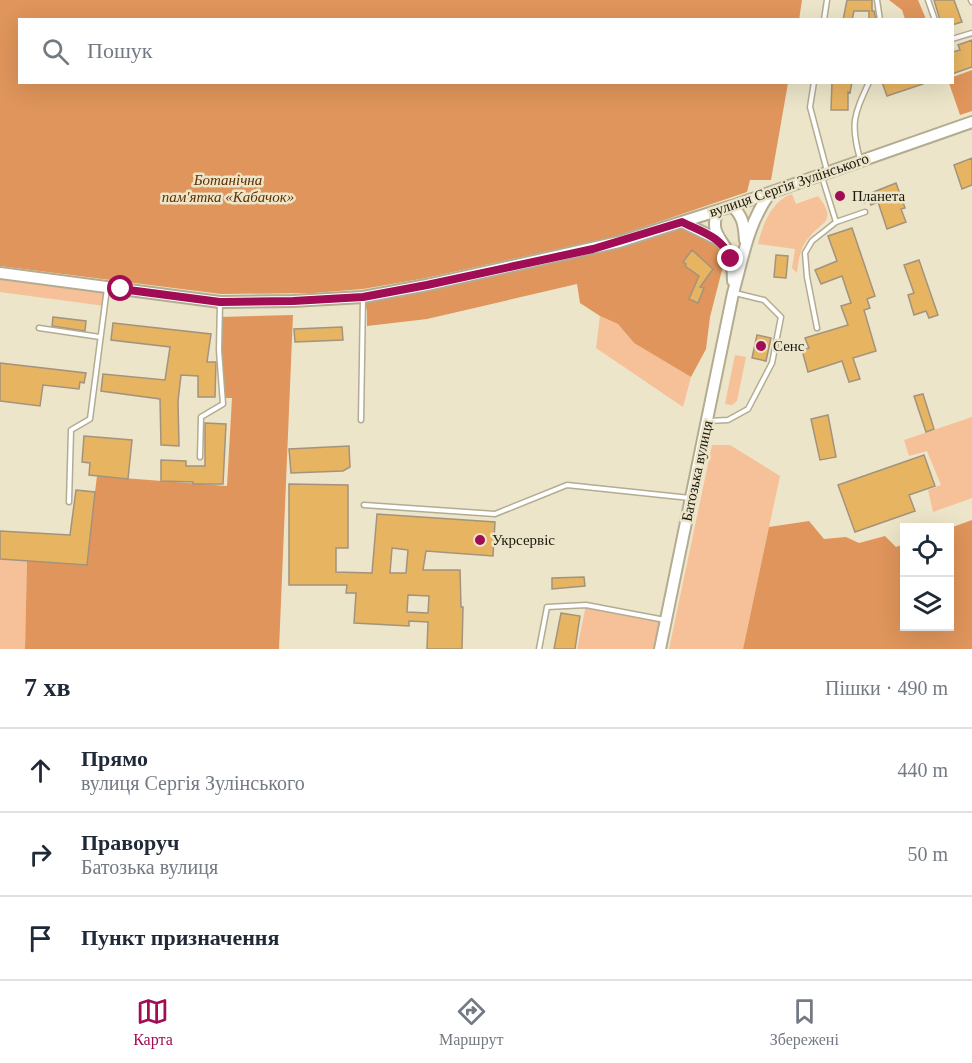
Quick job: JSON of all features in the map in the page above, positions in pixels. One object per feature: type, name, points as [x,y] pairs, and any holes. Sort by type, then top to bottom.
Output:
[{"type":"street","name":"вулиця Сергія Зулінського","points":[[0,273],[220,302],[363,297],[593,249],[732,206],[972,122]]},
{"type":"street","name":"Батозька вулиця","points":[[660,649],[733,293],[746,243],[757,213],[770,193]]},
{"type":"street","name":"Батозька вулиця","points":[[732,206],[740,213],[744,223],[746,243]]},
{"type":"street","name":"Батозька вулиця","points":[[717,211],[715,229],[731,259],[733,293]]},
{"type":"street","points":[[682,222],[719,240]]},
{"type":"lane","points":[[824,18],[827,0]]},
{"type":"lane","points":[[878,0],[880,18]]},
{"type":"lane","points":[[928,0],[934,18]]},
{"type":"lane","points":[[954,38],[972,33]]},
{"type":"lane","points":[[814,84],[810,107],[836,222]]},
{"type":"lane","points":[[860,160],[853,125],[855,114],[868,84]]},
{"type":"lane","points":[[817,328],[807,277],[806,253],[812,241],[836,222],[865,213]]},
{"type":"lane","points":[[69,502],[71,430],[90,419],[107,287]]},
{"type":"lane","points":[[707,421],[728,420],[748,409],[772,363],[781,317],[764,300],[733,293]]},
{"type":"lane","points":[[360,420],[363,297]]},
{"type":"lane","points":[[200,457],[201,417],[223,404],[219,351],[220,302]]},
{"type":"lane","points":[[39,328],[100,337]]},
{"type":"lane","points":[[364,505],[495,514],[567,485],[691,498]]},
{"type":"lane","points":[[539,649],[547,607],[586,605],[666,620]]},
{"type":"shaded area","points":[[792,194],[796,204],[818,196],[827,212],[825,222],[804,244],[797,273],[792,268],[795,249],[758,244],[769,214],[779,202]]},
{"type":"shaded area","points":[[0,278],[106,293],[105,306],[0,292]]},
{"type":"shaded area","points":[[600,316],[618,324],[634,343],[691,377],[683,407],[596,348]]},
{"type":"shaded area","points":[[735,355],[746,357],[737,401],[732,405],[725,404]]},
{"type":"shaded area","points":[[972,417],[972,498],[933,512],[928,490],[941,485],[927,451],[909,456],[904,440]]},
{"type":"shaded area","points":[[712,445],[730,445],[780,476],[743,649],[669,649]]},
{"type":"shaded area","points":[[0,559],[27,561],[25,649],[0,649]]},
{"type":"shaded area","points":[[586,605],[666,620],[660,649],[577,649]]},
{"type":"green space","name":"Ботанічна пам'ятка «Кабачок»","points":[[0,0],[802,0],[799,18],[18,18],[18,84],[788,84],[771,180],[750,180],[747,192],[617,236],[426,278],[363,289],[314,293],[221,294],[0,266]]},
{"type":"green space","points":[[889,0],[918,0],[926,18],[905,18],[902,10]]},
{"type":"green space","points":[[972,70],[972,111],[960,115],[949,84],[954,84],[954,77]]},
{"type":"green space","points":[[682,222],[719,240],[727,267],[722,270],[710,317],[706,349],[691,377],[634,343],[618,324],[580,303],[577,284],[427,319],[367,326],[367,311],[363,297],[427,285]]},
{"type":"green space","points":[[293,315],[279,649],[25,649],[27,561],[86,564],[97,476],[227,486],[232,398],[224,398],[219,350],[220,317]]},
{"type":"green space","points":[[972,520],[972,649],[743,649],[769,527],[809,521],[824,539],[846,537],[859,543],[885,536],[896,547],[900,546],[900,631],[954,631],[954,527]]},
{"type":"building","points":[[847,0],[872,0],[872,11],[876,18],[869,18],[869,11],[854,11],[852,18],[843,18]]},
{"type":"building","points":[[934,0],[954,0],[962,22],[954,24],[954,18],[939,18]]},
{"type":"building","points":[[972,40],[972,67],[954,73],[954,52],[960,50],[958,45]]},
{"type":"building","points":[[832,84],[852,84],[850,93],[848,92],[848,110],[831,110]]},
{"type":"building","points":[[883,84],[923,84],[887,96]]},
{"type":"building","points":[[972,158],[972,185],[962,189],[954,165]]},
{"type":"building","points":[[896,183],[905,208],[901,209],[906,222],[887,229],[878,202],[871,205],[869,201],[864,203],[861,197]]},
{"type":"building","points":[[852,228],[875,296],[867,299],[870,308],[864,310],[876,351],[853,358],[860,379],[849,382],[842,361],[808,372],[802,350],[809,348],[805,338],[848,325],[841,306],[851,303],[842,276],[821,284],[815,270],[837,261],[828,236]]},
{"type":"building","points":[[692,250],[713,269],[700,287],[704,288],[698,303],[689,299],[699,276],[683,262]]},
{"type":"building","points":[[776,255],[788,256],[786,278],[774,277]]},
{"type":"building","points":[[919,260],[938,315],[929,318],[926,311],[914,315],[908,295],[914,293],[904,265]]},
{"type":"building","points":[[53,317],[86,321],[85,331],[52,326]]},
{"type":"building","points":[[113,323],[211,334],[207,362],[216,362],[215,397],[198,397],[198,376],[181,375],[178,401],[179,446],[161,445],[160,399],[101,391],[103,374],[165,380],[170,347],[111,340]]},
{"type":"building","points":[[342,327],[343,340],[295,342],[294,329]]},
{"type":"building","points":[[757,335],[771,338],[766,361],[752,358]]},
{"type":"building","points":[[0,363],[86,373],[84,383],[80,382],[79,389],[43,385],[40,406],[0,401]]},
{"type":"building","points":[[923,394],[934,429],[926,432],[914,396]]},
{"type":"building","points":[[828,415],[836,457],[820,460],[811,419]]},
{"type":"building","points":[[205,423],[226,424],[223,484],[161,481],[161,460],[186,461],[186,466],[205,466]]},
{"type":"building","points":[[84,436],[132,440],[128,479],[89,475],[90,463],[82,462]]},
{"type":"building","points":[[349,446],[350,467],[343,471],[291,473],[289,449]]},
{"type":"building","points":[[924,455],[935,486],[909,495],[915,511],[855,532],[838,485]]},
{"type":"building","points":[[289,484],[348,485],[348,548],[336,548],[336,572],[372,573],[377,514],[495,522],[493,556],[426,551],[423,570],[460,570],[461,607],[463,607],[462,649],[427,649],[428,622],[409,621],[409,626],[354,623],[356,593],[346,593],[347,585],[289,585]],"holes":[[[392,548],[408,550],[406,573],[390,573]],[[408,595],[429,596],[428,613],[407,612]]]},
{"type":"building","points":[[76,490],[95,492],[87,565],[0,559],[0,531],[70,535]]},
{"type":"building","points":[[584,577],[585,586],[552,589],[552,578]]},
{"type":"building","points":[[561,613],[580,616],[575,649],[554,649]]},
{"type":"place","name":"Планета","points":[[840,196]]},
{"type":"place","name":"Сенс","points":[[761,346]]},
{"type":"place","name":"Укрсервіс","points":[[480,540]]},
{"type":"route","points":[[121,289],[220,302],[363,297],[593,249],[682,222],[719,240],[727,249],[731,259]]}]
